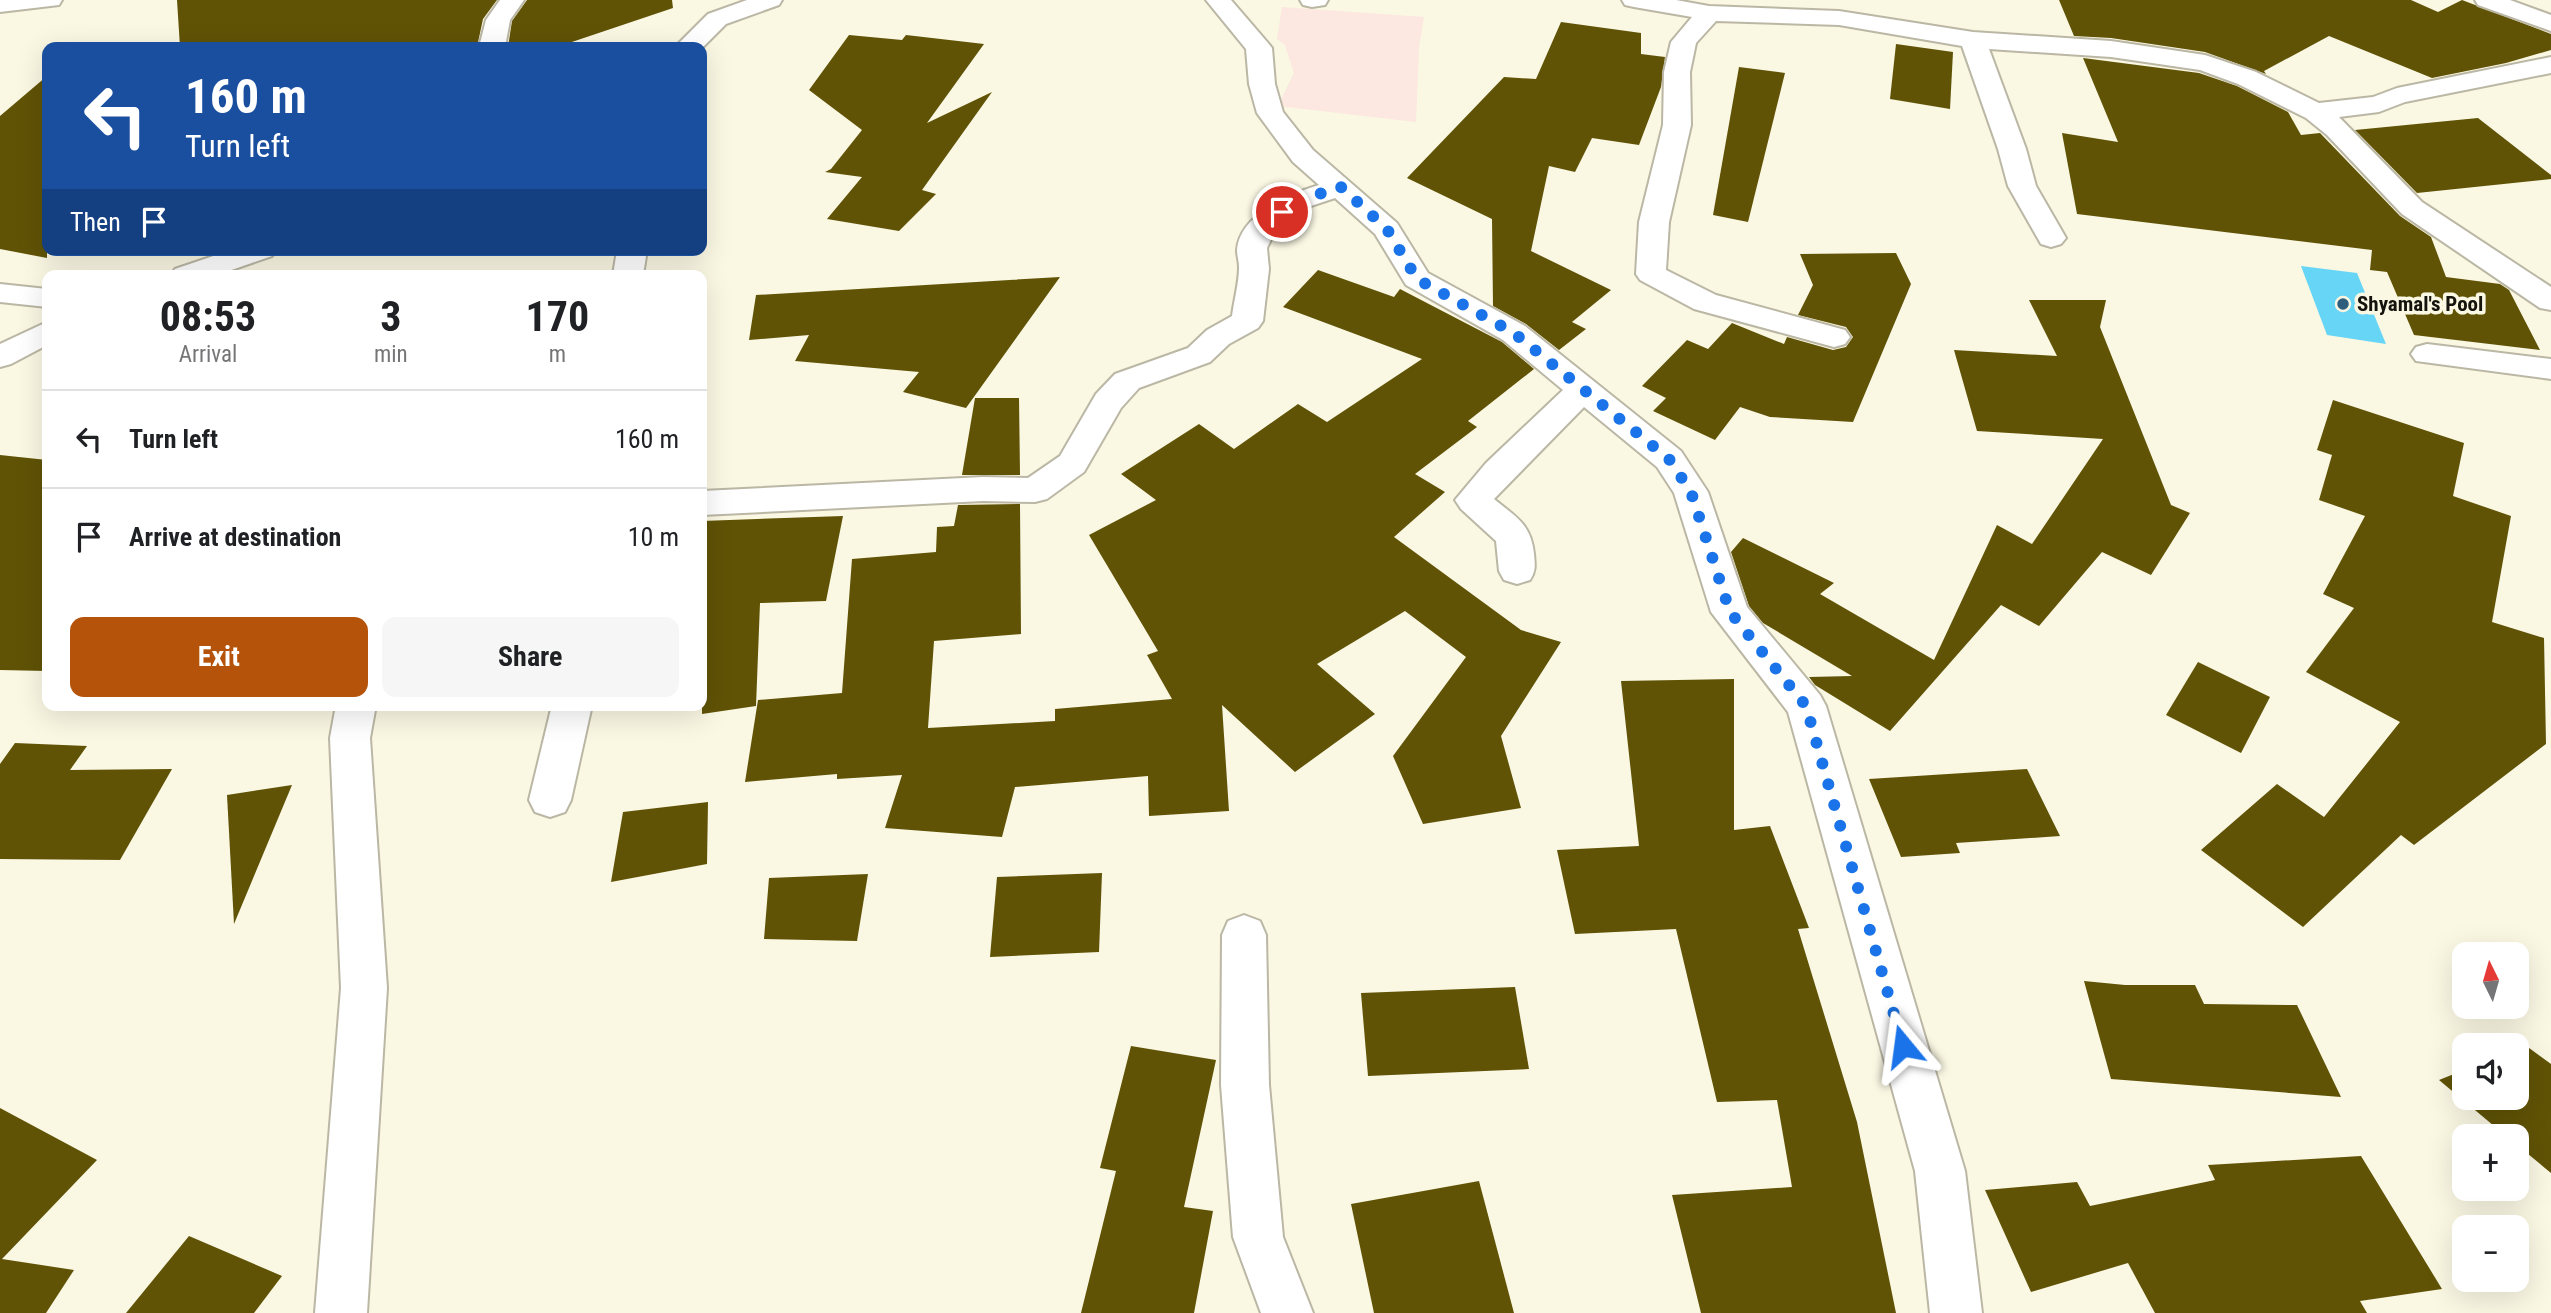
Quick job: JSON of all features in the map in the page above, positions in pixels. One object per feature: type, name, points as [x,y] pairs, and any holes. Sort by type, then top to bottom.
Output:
[{"type":"street","points":[[0,5],[50,0]]},
{"type":"street","points":[[493,42],[498,20],[512,0]]},
{"type":"street","points":[[693,42],[717,19],[770,0]]},
{"type":"street","points":[[1219,0],[1259,48],[1262,85],[1270,113],[1303,156],[1387,229],[1417,279],[1514,333],[1582,391],[1669,459],[1691,492],[1730,612],[1806,706],[1940,1171],[1956,1313]]},
{"type":"street","points":[[1634,0],[1709,13],[1844,9],[1973,40],[2111,49],[2205,63],[2247,78],[2315,112],[2337,129],[2412,208],[2551,301]]},
{"type":"street","points":[[2487,0],[2551,24]]},
{"type":"street","points":[[1709,13],[1684,42],[1677,72],[1677,125],[1654,222],[1651,274],[1704,302],[1834,337]]},
{"type":"street","points":[[1973,40],[2012,149],[2022,186],[2051,238]]},
{"type":"street","points":[[2315,112],[2379,104],[2397,96],[2551,65]]},
{"type":"street","points":[[707,503],[983,489],[1035,490],[1072,464],[1108,402],[1126,381],[1199,355],[1218,337],[1247,321],[1254,270],[1252,248],[1264,224],[1301,200],[1341,187]]},
{"type":"street","points":[[201,270],[243,256]]},
{"type":"street","points":[[0,293],[42,297]]},
{"type":"street","points":[[0,357],[42,335]]},
{"type":"street","points":[[2427,354],[2551,369]]},
{"type":"street","points":[[1517,571],[1514,536],[1473,500],[1499,471],[1582,391]]},
{"type":"street","points":[[341,1313],[364,988],[350,738],[355,711]]},
{"type":"street","points":[[550,800],[571,711]]},
{"type":"street","points":[[1244,935],[1245,1085],[1258,1237],[1287,1313]]},
{"type":"shaded area","points":[[1282,7],[1424,17],[1419,47],[1416,122],[1278,106],[1294,73],[1285,45],[1277,39]]},
{"type":"water","name":"Shyamal's Pool","points":[[2301,266],[2357,273],[2386,344],[2327,335]]},
{"type":"building","points":[[177,0],[497,0],[483,19],[478,42],[180,42]]},
{"type":"building","points":[[527,0],[672,0],[673,8],[572,42],[509,42],[512,21]]},
{"type":"building","points":[[2059,0],[2411,0],[2438,12],[2462,0],[2551,34],[2551,50],[2506,63],[2432,78],[2329,36],[2264,71],[2266,74],[2205,52],[2111,38],[2074,36]]},
{"type":"building","points":[[1561,22],[1641,33],[1641,54],[1665,57],[1661,87],[1639,145],[1592,138],[1575,172],[1549,166],[1531,251],[1611,290],[1572,322],[1586,329],[1559,350],[1526,324],[1493,306],[1492,219],[1407,178],[1504,77],[1536,79]]},
{"type":"building","points":[[849,35],[902,40],[906,35],[984,44],[927,123],[992,92],[922,190],[936,194],[899,231],[827,219],[862,177],[825,172],[831,169],[862,130],[809,90]]},
{"type":"building","points":[[1896,44],[1953,52],[1950,109],[1890,99]]},
{"type":"building","points":[[2083,58],[2199,73],[2237,86],[2288,112],[2301,135],[2320,133],[2400,216],[2431,237],[2446,277],[2500,284],[2509,290],[2540,350],[2414,335],[2387,272],[2370,270],[2372,250],[2077,214],[2062,133],[2118,142]]},
{"type":"building","points":[[1739,67],[1785,73],[1748,222],[1713,215]]},
{"type":"building","points":[[42,80],[42,256],[47,258],[0,249],[0,116]]},
{"type":"building","points":[[2478,118],[2551,175],[2551,179],[2417,193],[2355,130]]},
{"type":"building","points":[[1896,253],[1911,284],[1853,422],[1770,417],[1740,407],[1715,440],[1653,411],[1666,398],[1642,386],[1687,340],[1708,349],[1732,323],[1784,344],[1787,337],[1833,350],[1846,347],[1853,337],[1846,327],[1798,315],[1813,285],[1800,254]]},
{"type":"building","points":[[1318,270],[1394,297],[1400,289],[1502,342],[1534,369],[1468,421],[1477,427],[1415,474],[1445,492],[1394,537],[1521,630],[1561,642],[1501,736],[1521,808],[1423,824],[1393,756],[1466,657],[1405,611],[1317,664],[1375,714],[1295,772],[1222,705],[1229,811],[1149,816],[1148,776],[1015,787],[1002,837],[885,828],[902,775],[837,779],[837,774],[745,782],[758,700],[842,693],[852,559],[936,552],[937,527],[954,526],[958,505],[1020,504],[1021,634],[934,641],[928,728],[1055,721],[1055,709],[1172,699],[1147,655],[1158,651],[1089,535],[1156,500],[1121,474],[1199,424],[1234,449],[1298,404],[1327,422],[1422,359],[1283,307]]},
{"type":"building","points":[[1060,277],[966,408],[903,392],[919,372],[795,361],[809,335],[749,340],[756,295]]},
{"type":"building","points":[[2029,300],[2106,300],[2100,327],[2171,505],[2190,513],[2151,575],[2102,552],[2039,626],[2001,605],[1890,731],[1815,685],[1809,677],[1852,676],[1763,623],[1749,606],[1731,552],[1743,538],[1834,583],[1820,594],[1934,660],[1997,525],[2032,544],[2103,439],[1977,431],[1954,350],[2057,356]]},
{"type":"building","points":[[975,398],[1019,398],[1020,475],[962,475]]},
{"type":"building","points":[[2333,400],[2464,443],[2453,496],[2511,516],[2492,622],[2544,638],[2546,744],[2414,845],[2401,835],[2303,927],[2201,850],[2277,784],[2324,817],[2400,722],[2306,672],[2354,608],[2323,594],[2365,516],[2319,500],[2332,455],[2317,450]]},
{"type":"building","points":[[0,455],[42,459],[42,671],[0,670]]},
{"type":"building","points":[[843,516],[826,601],[760,603],[756,706],[702,714],[702,711],[707,711],[707,521]]},
{"type":"building","points":[[2198,662],[2270,697],[2241,753],[2166,715]]},
{"type":"building","points":[[1734,679],[1734,830],[1770,826],[1809,928],[1798,929],[1857,1122],[1896,1313],[1701,1313],[1672,1195],[1792,1187],[1777,1100],[1717,1102],[1676,929],[1575,934],[1557,850],[1639,846],[1621,681]]},
{"type":"building","points":[[15,743],[87,746],[70,770],[172,769],[120,860],[0,859],[0,764]]},
{"type":"building","points":[[2027,769],[2060,836],[1956,843],[1960,853],[1901,857],[1869,779]]},
{"type":"building","points":[[292,785],[234,924],[227,795]]},
{"type":"building","points":[[708,802],[707,864],[611,882],[623,812]]},
{"type":"building","points":[[1102,873],[1099,952],[990,957],[997,877]]},
{"type":"building","points":[[868,874],[857,941],[764,939],[769,878]]},
{"type":"building","points":[[2084,981],[2125,985],[2195,985],[2204,1004],[2297,1005],[2341,1097],[2111,1079]]},
{"type":"building","points":[[1515,987],[1529,1069],[1368,1076],[1361,993]]},
{"type":"building","points":[[1131,1046],[1216,1060],[1184,1207],[1213,1211],[1194,1313],[1081,1313],[1116,1171],[1100,1168]]},
{"type":"building","points":[[2529,1048],[2551,1064],[2551,1173],[2529,1155],[2529,1124],[2492,1124],[2475,1110],[2529,1110]]},
{"type":"building","points":[[2452,1075],[2452,1091],[2439,1080]]},
{"type":"building","points":[[0,1108],[97,1160],[2,1259],[74,1270],[46,1313],[0,1313]]},
{"type":"building","points":[[2361,1156],[2442,1289],[2360,1301],[2367,1313],[2155,1313],[2128,1263],[2031,1292],[1985,1190],[2077,1182],[2090,1206],[2215,1180],[2208,1165]]},
{"type":"building","points":[[1479,1181],[1514,1313],[1374,1313],[1351,1204]]},
{"type":"building","points":[[189,1236],[282,1276],[254,1313],[126,1313]]},
{"type":"place","name":"Shyamal's Pool","points":[[2343,304]]},
{"type":"route","points":[[1282,212],[1301,200],[1341,187],[1387,229],[1417,279],[1514,333],[1582,391],[1669,459],[1691,492],[1730,612],[1806,706],[1903,1046]]}]
